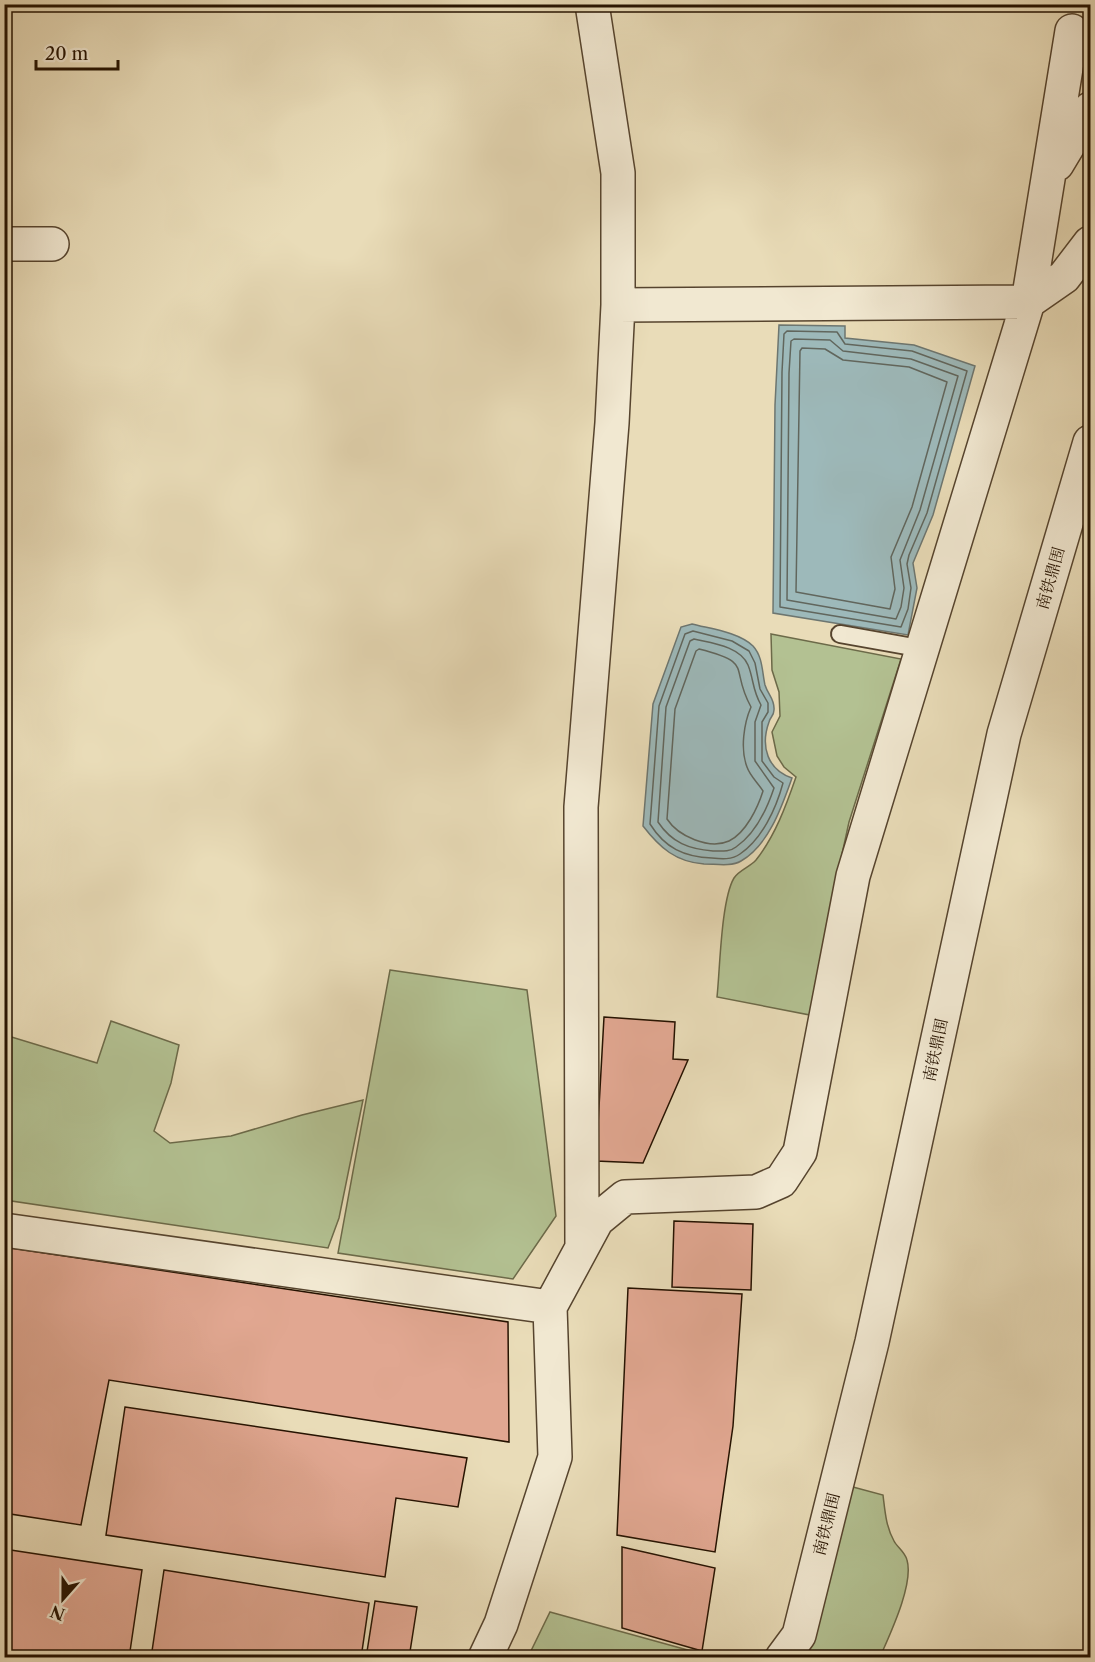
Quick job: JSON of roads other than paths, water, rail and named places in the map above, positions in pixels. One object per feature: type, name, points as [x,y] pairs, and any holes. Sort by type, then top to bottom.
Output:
[{"type":"street","points":[[582,1249],[581,807],[612,423],[618,305],[618,173],[592,4]]},
{"type":"street","points":[[485,1658],[501,1624],[555,1457],[550,1307],[597,1220],[625,1197],[756,1192],[781,1181],[800,1152],[853,876],[1028,302],[1072,31]]},
{"type":"street","points":[[1049,176],[1090,109]]},
{"type":"street","points":[[618,305],[1028,302],[1064,277],[1090,243]]},
{"type":"street","points":[[4,244],[52,244]]},
{"type":"street","name":"南铁鼎围","points":[[782,1658],[798,1635],[872,1342],[1004,734],[1090,442]]},
{"type":"street","points":[[4,1230],[550,1307]]},
{"type":"lane","points":[[840,634],[924,649]]},
{"type":"water","points":[[779,325],[845,326],[845,338],[914,345],[975,366],[933,515],[913,563],[917,588],[908,635],[773,613],[775,405]]},
{"type":"water","points":[[692,624],[740,637],[756,650],[765,685],[774,706],[766,731],[766,749],[777,769],[792,778],[767,835],[751,854],[733,864],[694,863],[677,857],[662,847],[643,826],[653,704],[681,627]]}]
